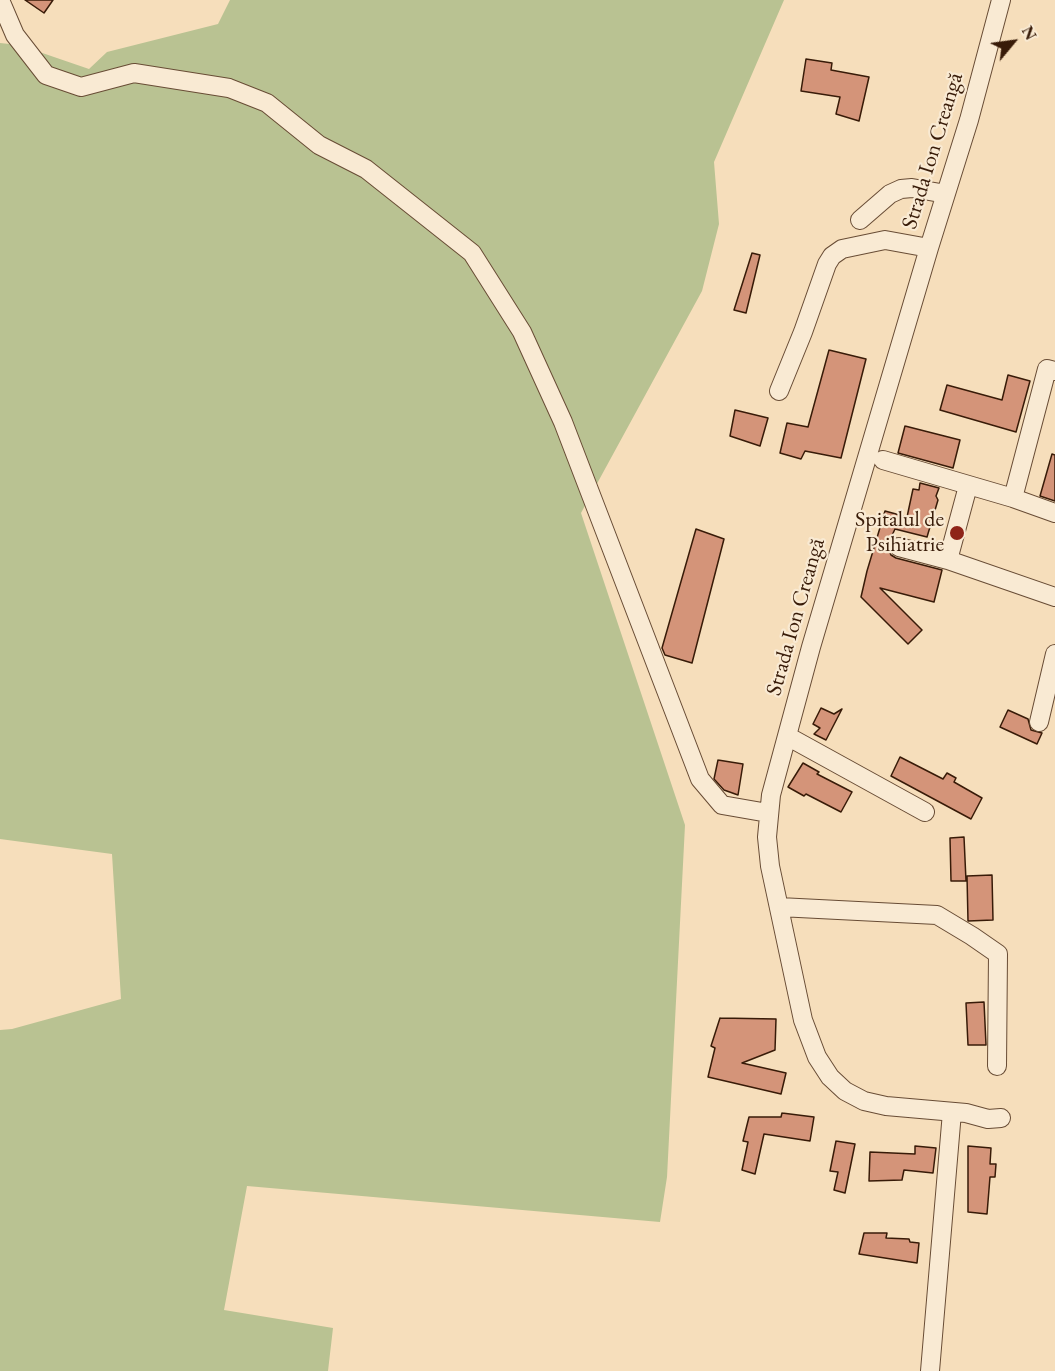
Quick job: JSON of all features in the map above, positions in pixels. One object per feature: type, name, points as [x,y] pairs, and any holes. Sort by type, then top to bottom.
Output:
[{"type":"street","points":[[0,0],[15,35],[46,75],[81,87],[134,73],[229,88],[267,103],[319,145],[366,169],[472,252],[522,332],[563,422],[700,779],[722,805],[768,813]]},
{"type":"street","name":"Strada Ion Creangă","points":[[1001,0],[969,120],[811,647],[771,795],[767,837],[770,866],[803,1020],[817,1058],[830,1077],[845,1091],[864,1101],[886,1106],[966,1113],[988,1119],[1001,1118]]},
{"type":"street","points":[[860,219],[890,194],[901,189],[912,188],[946,194]]},
{"type":"street","points":[[779,392],[832,256],[842,249],[885,240],[929,248]]},
{"type":"street","points":[[1013,498],[1047,369],[1055,371]]},
{"type":"street","points":[[883,460],[1013,498],[1055,513]]},
{"type":"street","points":[[948,560],[968,486]]},
{"type":"street","points":[[899,547],[948,560],[1055,597]]},
{"type":"street","points":[[1040,722],[1055,654]]},
{"type":"street","points":[[787,736],[925,812]]},
{"type":"street","points":[[779,907],[937,915],[998,954],[997,1066]]},
{"type":"street","points":[[930,1371],[952,1112]]},
{"type":"green space","points":[[230,0],[784,0],[714,162],[719,224],[702,291],[581,513],[685,825],[667,1177],[660,1222],[247,1186],[224,1310],[333,1328],[328,1371],[0,1371],[0,1030],[12,1029],[121,999],[112,854],[0,839],[0,43],[19,45],[89,69],[107,52],[218,24]]},
{"type":"building","points":[[25,0],[53,0],[44,13]]},
{"type":"building","points":[[806,59],[832,63],[831,70],[869,77],[859,121],[836,114],[840,97],[801,91]]},
{"type":"building","points":[[752,253],[760,255],[746,313],[734,310]]},
{"type":"building","points":[[829,350],[866,359],[841,458],[805,451],[801,459],[780,453],[787,423],[808,427]]},
{"type":"building","points":[[1008,375],[1030,381],[1016,432],[940,410],[947,385],[1002,400]]},
{"type":"building","points":[[735,410],[768,418],[760,446],[730,436]]},
{"type":"building","points":[[905,426],[960,440],[953,468],[898,453]]},
{"type":"building","points":[[1052,454],[1055,455],[1055,501],[1040,496]]},
{"type":"building","points":[[920,483],[939,488],[936,496],[938,500],[927,537],[895,529],[888,549],[896,558],[942,570],[934,602],[880,588],[922,630],[908,644],[861,597],[885,511],[907,517],[913,489],[919,490]]},
{"type":"building","points":[[696,529],[724,539],[692,663],[665,655],[662,648]]},
{"type":"building","points":[[821,708],[834,714],[842,709],[826,740],[814,734],[820,728],[813,724]]},
{"type":"building","points":[[1008,710],[1028,719],[1031,730],[1042,733],[1037,744],[1000,727]]},
{"type":"building","points":[[900,757],[943,779],[947,773],[956,778],[954,782],[982,798],[971,819],[891,776]]},
{"type":"building","points":[[718,760],[743,764],[738,795],[724,790],[714,779]]},
{"type":"building","points":[[803,763],[819,772],[817,774],[852,792],[841,812],[788,787]]},
{"type":"building","points":[[964,837],[966,881],[951,881],[950,838]]},
{"type":"building","points":[[992,875],[993,920],[968,921],[967,876]]},
{"type":"building","points":[[984,1002],[986,1045],[968,1045],[966,1003]]},
{"type":"building","points":[[720,1018],[776,1019],[775,1050],[742,1063],[786,1073],[781,1094],[708,1077],[715,1048],[711,1046]]},
{"type":"building","points":[[782,1113],[814,1117],[810,1141],[764,1134],[755,1174],[742,1170],[748,1142],[743,1141],[749,1117],[781,1117]]},
{"type":"building","points":[[836,1141],[855,1144],[845,1193],[834,1190],[838,1172],[830,1171]]},
{"type":"building","points":[[915,1146],[936,1148],[933,1173],[904,1170],[902,1180],[869,1181],[870,1152],[915,1154]]},
{"type":"building","points":[[968,1146],[991,1148],[990,1164],[996,1164],[995,1177],[990,1177],[987,1214],[968,1212]]},
{"type":"building","points":[[864,1233],[887,1233],[886,1238],[909,1239],[910,1242],[919,1243],[917,1263],[859,1254]]},
{"type":"place","name":"Spitalul de Psihiatrie","points":[[957,533]]}]
